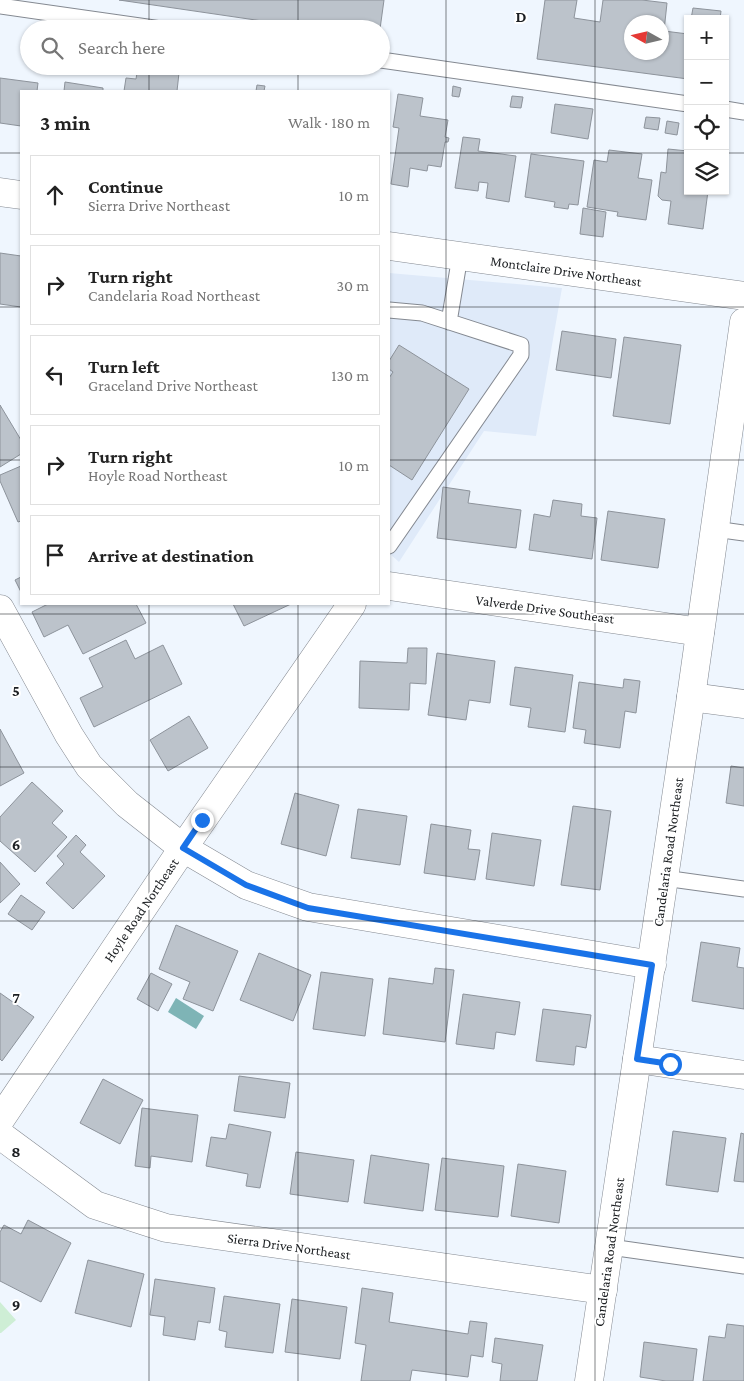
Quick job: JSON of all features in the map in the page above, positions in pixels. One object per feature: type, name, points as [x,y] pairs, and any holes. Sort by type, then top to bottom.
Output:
[{"type":"street","points":[[0,192],[20,195]]},
{"type":"street","name":"Montclaire Drive Northeast","points":[[390,246],[744,296]]},
{"type":"street","name":"Candelaria Road Northeast","points":[[590,1381],[743,336]]},
{"type":"street","name":"Valverde Drive Southeast","points":[[390,586],[700,632]]},
{"type":"street","name":"Hoyle Road Northeast","points":[[0,1120],[183,848],[351,605]]},
{"type":"street","points":[[0,609],[69,735],[89,766],[127,804],[183,848],[246,885],[308,908],[652,965]]},
{"type":"street","points":[[691,697],[744,704]]},
{"type":"street","points":[[637,1059],[744,1075]]},
{"type":"street","name":"Sierra Drive Northeast","points":[[0,1135],[96,1205],[166,1228],[603,1290]]},
{"type":"lane","points":[[0,6],[98,20]]},
{"type":"lane","points":[[390,61],[684,103]]},
{"type":"lane","points":[[729,110],[744,112]]},
{"type":"lane","points":[[448,322],[460,256]]},
{"type":"lane","points":[[390,310],[422,313],[521,345],[521,355],[390,545]]},
{"type":"lane","points":[[715,529],[744,533]]},
{"type":"lane","points":[[664,878],[744,889]]},
{"type":"lane","points":[[610,1247],[744,1266]]},
{"type":"shaded area","points":[[390,273],[562,288],[536,436],[484,431],[399,562],[390,554]]},
{"type":"green space","points":[[0,1302],[16,1320],[1,1333],[0,1333]]},
{"type":"water","points":[[176,998],[204,1016],[196,1029],[168,1012]]},
{"type":"building","points":[[119,0],[384,0],[381,20],[256,20]]},
{"type":"building","points":[[545,0],[577,0],[574,18],[600,22],[603,0],[642,0],[667,3],[666,15],[624,15],[624,60],[669,60],[669,32],[684,34],[684,78],[537,59]]},
{"type":"building","points":[[693,8],[721,11],[720,15],[692,15]]},
{"type":"building","points":[[137,75],[179,75],[177,90],[124,90],[126,78],[136,79]]},
{"type":"building","points":[[0,78],[38,83],[37,90],[20,90],[20,126],[0,123]]},
{"type":"building","points":[[65,82],[103,88],[103,90],[64,90]]},
{"type":"building","points":[[257,85],[265,86],[264,90],[256,90]]},
{"type":"building","points":[[453,86],[461,88],[459,97],[452,96]]},
{"type":"building","points":[[398,94],[423,98],[420,116],[448,120],[445,137],[449,138],[448,142],[445,142],[441,167],[428,165],[427,171],[410,168],[408,187],[391,184],[399,128],[393,127]]},
{"type":"building","points":[[512,96],[523,97],[521,108],[510,107]]},
{"type":"building","points":[[555,104],[593,109],[588,139],[551,133]]},
{"type":"building","points":[[646,117],[660,118],[658,130],[644,128]]},
{"type":"building","points":[[667,121],[679,123],[677,135],[665,133]]},
{"type":"building","points":[[463,137],[480,139],[478,151],[516,156],[509,202],[486,198],[488,183],[479,182],[478,191],[455,188]]},
{"type":"building","points":[[668,149],[684,151],[684,195],[707,195],[703,229],[668,224],[671,201],[662,200],[658,196],[661,172],[666,173]]},
{"type":"building","points":[[609,150],[642,154],[638,178],[652,180],[646,220],[617,216],[618,212],[587,207],[594,160],[607,162]]},
{"type":"building","points":[[531,154],[584,161],[578,205],[569,204],[568,209],[554,207],[555,202],[525,197]]},
{"type":"building","points":[[583,208],[606,212],[603,237],[580,234]]},
{"type":"building","points":[[0,253],[20,256],[20,307],[0,304]]},
{"type":"building","points":[[562,331],[616,339],[611,378],[556,370]]},
{"type":"building","points":[[624,337],[681,345],[670,424],[613,416]]},
{"type":"building","points":[[399,345],[469,389],[412,480],[390,466],[390,376],[393,372],[390,370],[390,359]]},
{"type":"building","points":[[0,405],[20,438],[20,455],[0,467]]},
{"type":"building","points":[[20,466],[20,521],[18,522],[0,481],[0,475]]},
{"type":"building","points":[[443,487],[470,491],[468,503],[521,510],[516,548],[437,538]]},
{"type":"building","points":[[553,500],[582,504],[581,516],[597,518],[592,559],[529,550],[534,514],[550,517]]},
{"type":"building","points":[[608,511],[665,519],[658,568],[601,560]]},
{"type":"building","points":[[20,578],[20,590],[15,580]]},
{"type":"building","points":[[46,605],[137,605],[146,623],[83,654],[68,625],[44,637],[32,612]]},
{"type":"building","points":[[234,605],[289,605],[244,626]]},
{"type":"building","points":[[126,640],[135,659],[163,645],[182,684],[94,727],[80,698],[103,687],[89,658]]},
{"type":"building","points":[[408,648],[427,648],[426,684],[410,683],[409,710],[359,708],[360,661],[407,663]]},
{"type":"building","points":[[437,653],[495,661],[490,703],[469,700],[466,720],[428,715]]},
{"type":"building","points":[[515,667],[573,675],[565,732],[528,727],[531,708],[510,705]]},
{"type":"building","points":[[624,679],[640,681],[636,713],[625,711],[620,748],[584,743],[586,730],[573,728],[579,682],[623,688]]},
{"type":"building","points":[[189,716],[208,748],[168,771],[150,740]]},
{"type":"building","points":[[0,729],[24,773],[0,786]]},
{"type":"building","points":[[731,766],[744,768],[744,806],[726,803]]},
{"type":"building","points":[[32,782],[63,811],[52,823],[67,837],[35,872],[0,841],[0,817]]},
{"type":"building","points":[[295,793],[339,805],[326,856],[281,844]]},
{"type":"building","points":[[573,806],[611,811],[600,890],[561,885]]},
{"type":"building","points":[[358,809],[407,816],[400,865],[351,858]]},
{"type":"building","points":[[431,824],[471,830],[468,849],[480,850],[475,880],[424,873]]},
{"type":"building","points":[[492,833],[541,840],[534,886],[486,879]]},
{"type":"building","points":[[76,835],[86,845],[80,852],[105,876],[73,909],[46,883],[64,864],[57,856]]},
{"type":"building","points":[[0,862],[20,884],[0,903]]},
{"type":"building","points":[[21,895],[45,912],[32,930],[8,914]]},
{"type":"building","points":[[176,925],[238,951],[213,1011],[183,999],[190,982],[159,969]]},
{"type":"building","points":[[701,942],[740,948],[737,967],[744,968],[744,1009],[692,1001]]},
{"type":"building","points":[[259,953],[311,975],[293,1021],[240,1000]]},
{"type":"building","points":[[435,968],[454,970],[445,1042],[383,1034],[389,978],[433,984]]},
{"type":"building","points":[[321,972],[373,979],[365,1036],[313,1029]]},
{"type":"building","points":[[151,973],[172,984],[158,1011],[137,999]]},
{"type":"building","points":[[0,993],[34,1017],[2,1061],[0,1059]]},
{"type":"building","points":[[463,994],[520,1002],[515,1035],[496,1032],[494,1049],[456,1044]]},
{"type":"building","points":[[543,1009],[591,1015],[586,1048],[576,1046],[574,1065],[536,1061]]},
{"type":"building","points":[[239,1076],[290,1083],[285,1118],[234,1111]]},
{"type":"building","points":[[103,1079],[143,1100],[120,1144],[80,1123]]},
{"type":"building","points":[[142,1108],[198,1115],[192,1162],[151,1156],[150,1168],[135,1166]]},
{"type":"building","points":[[229,1124],[271,1132],[260,1188],[246,1186],[248,1174],[206,1166],[211,1137],[226,1139]]},
{"type":"building","points":[[673,1131],[726,1138],[718,1192],[666,1185]]},
{"type":"building","points":[[741,1133],[744,1134],[744,1182],[734,1181]]},
{"type":"building","points":[[296,1152],[354,1160],[348,1202],[290,1194]]},
{"type":"building","points":[[371,1155],[429,1164],[423,1211],[364,1203]]},
{"type":"building","points":[[442,1158],[504,1166],[498,1217],[435,1210]]},
{"type":"building","points":[[518,1164],[566,1171],[559,1223],[511,1216]]},
{"type":"building","points":[[28,1220],[71,1243],[41,1302],[0,1281],[0,1232],[4,1225],[21,1234]]},
{"type":"building","points":[[88,1260],[144,1274],[131,1327],[75,1313]]},
{"type":"building","points":[[155,1279],[215,1288],[210,1323],[198,1321],[195,1340],[163,1335],[165,1317],[150,1315]]},
{"type":"building","points":[[362,1288],[393,1293],[389,1322],[468,1334],[470,1321],[487,1323],[483,1357],[471,1355],[468,1377],[412,1370],[410,1381],[361,1381],[366,1345],[355,1343]]},
{"type":"building","points":[[224,1296],[280,1304],[273,1353],[225,1347],[227,1332],[219,1330]]},
{"type":"building","points":[[292,1299],[347,1307],[340,1359],[285,1352]]},
{"type":"building","points":[[727,1324],[744,1326],[744,1381],[703,1381],[709,1336],[725,1338]]},
{"type":"building","points":[[495,1338],[543,1345],[537,1381],[500,1381],[502,1364],[492,1362]]},
{"type":"building","points":[[644,1342],[697,1349],[693,1381],[666,1381],[640,1377]]},
{"type":"route","points":[[202,820],[183,848],[246,885],[308,908],[652,965],[637,1059],[670,1064]]}]
